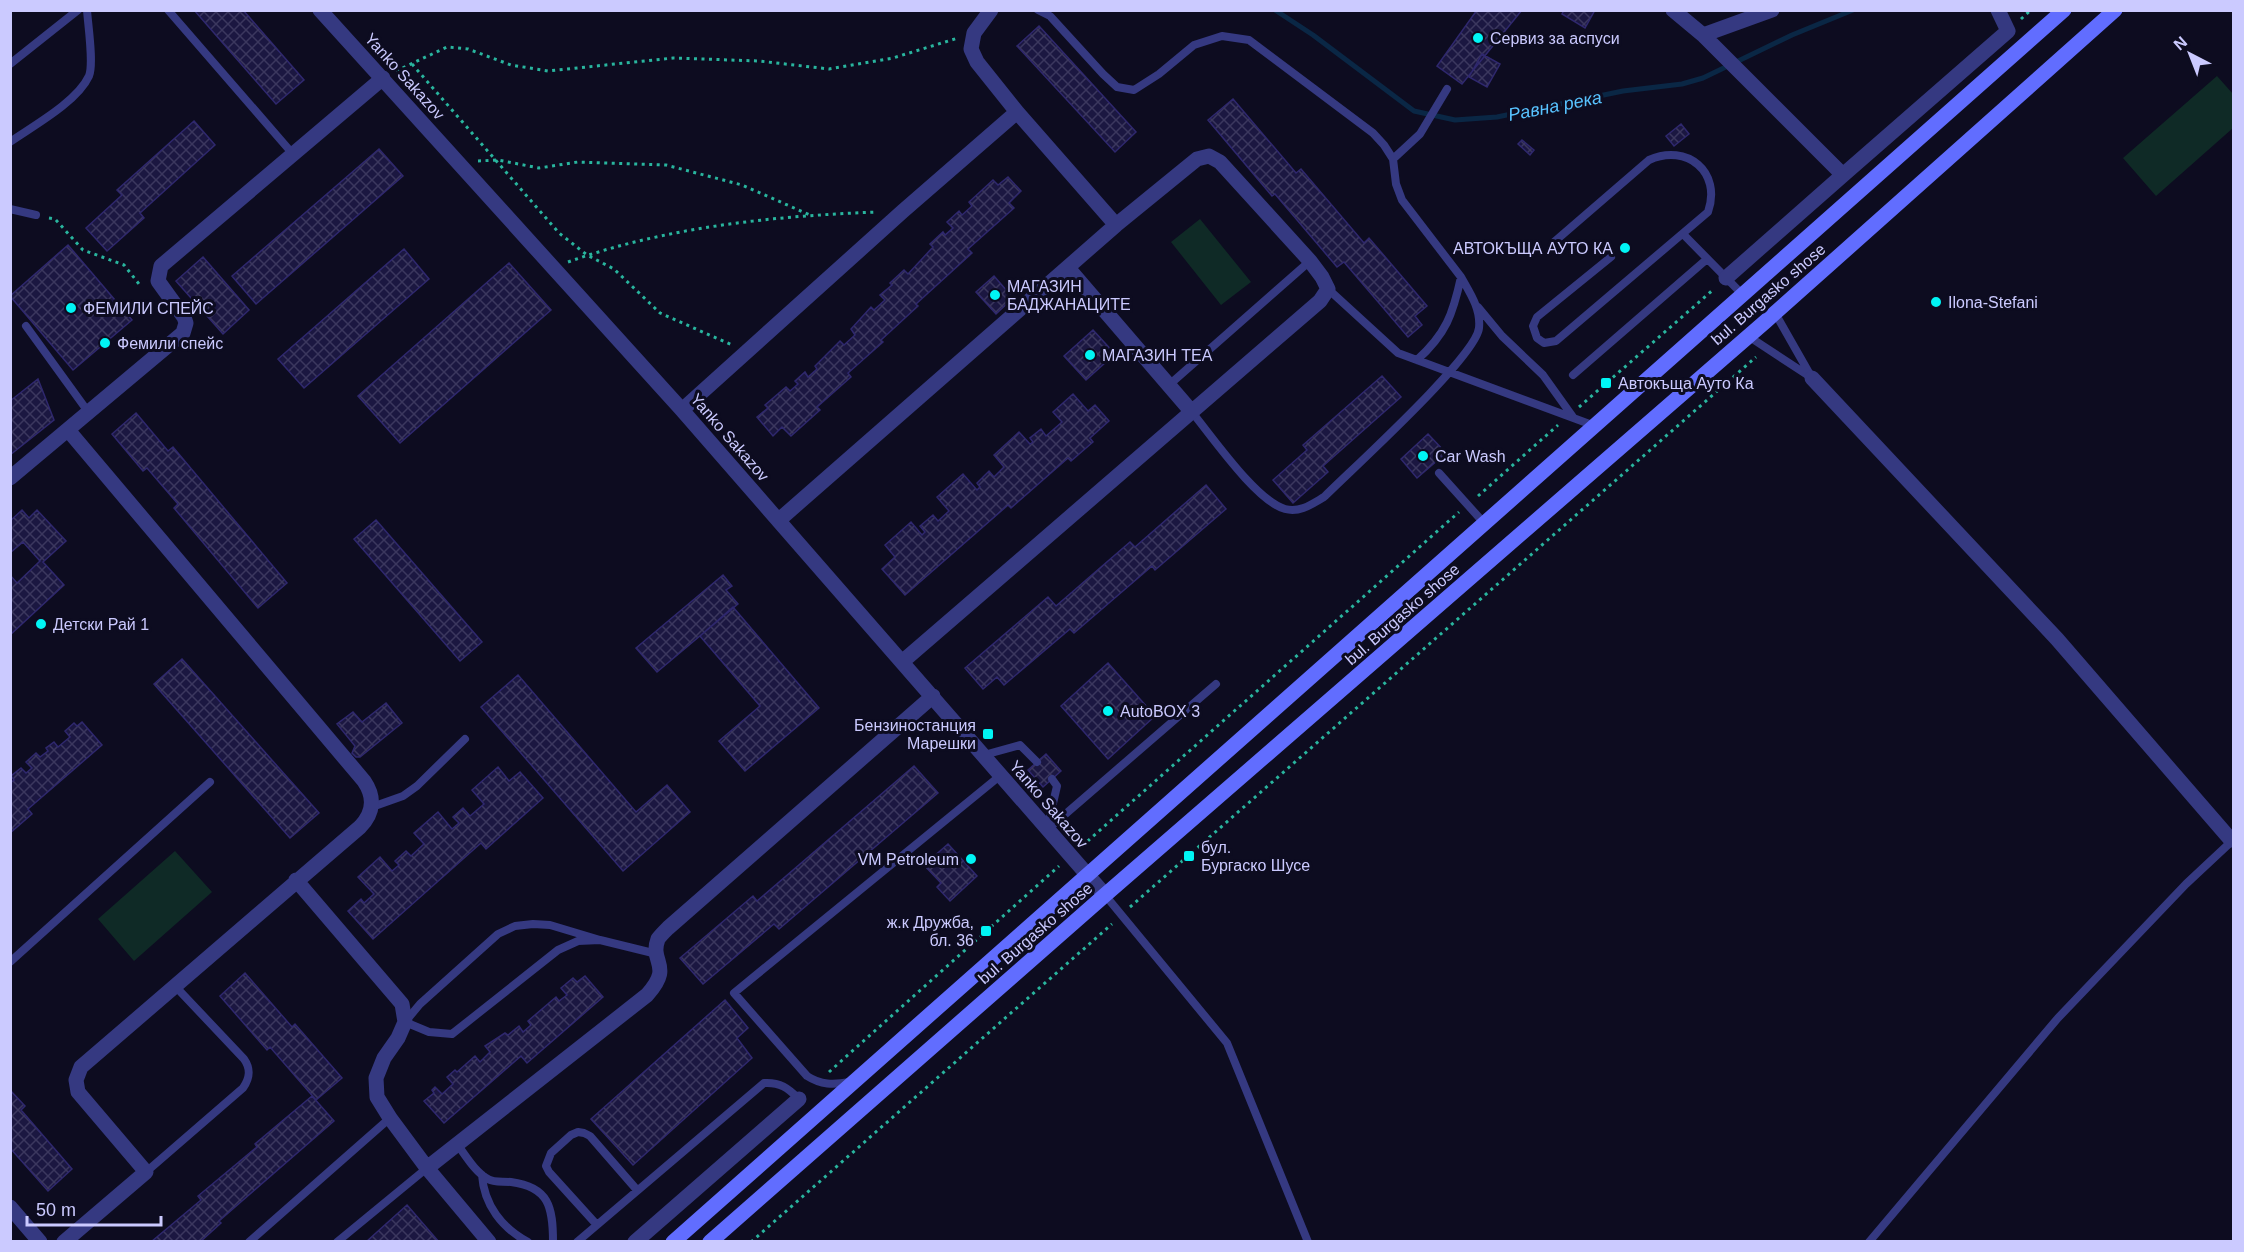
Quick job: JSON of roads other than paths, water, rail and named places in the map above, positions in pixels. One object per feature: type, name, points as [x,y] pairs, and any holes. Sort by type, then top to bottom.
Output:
[{"type":"main road","name":"bul. Burgasko shose","points":[[673,1242],[2064,10]]},
{"type":"main road","name":"bul. Burgasko shose","points":[[710,1242],[1748,336],[2115,10]]},
{"type":"street","name":"Yanko Sakazov","points":[[320,10],[682,410],[1106,895]]},
{"type":"street","points":[[991,10],[974,33],[971,49],[977,62],[1017,112],[1116,225]]},
{"type":"street","points":[[1673,10],[1703,35],[1843,175]]},
{"type":"street","points":[[1703,35],[1772,10]]},
{"type":"street","points":[[1726,278],[2008,31],[1998,10]]},
{"type":"street","points":[[10,478],[183,333],[186,322],[184,317],[160,286],[157,276],[165,262],[383,78]]},
{"type":"street","points":[[682,410],[1017,112]]},
{"type":"street","points":[[779,520],[1116,225],[1197,159],[1209,156],[1220,162],[1310,261],[1328,289],[1320,301],[902,662]]},
{"type":"street","points":[[1068,268],[1191,411]]},
{"type":"street","points":[[1812,378],[2057,639],[2232,841]]},
{"type":"street","points":[[64,1242],[146,1172],[82,1096],[76,1086],[81,1067],[366,821],[372,807],[372,797],[364,781],[68,430]]},
{"type":"street","points":[[427,1168],[647,995],[658,983],[661,969],[657,954],[658,939],[668,928],[933,696]]},
{"type":"street","points":[[296,880],[402,1004],[405,1022],[398,1038],[384,1058],[376,1078],[377,1096],[390,1118],[427,1168],[489,1242]]},
{"type":"street","points":[[634,1242],[799,1099]]},
{"type":"street","points":[[10,1207],[40,1242]]},
{"type":"lane","points":[[10,64],[78,10]]},
{"type":"lane","points":[[10,142],[73,97],[89,75],[87,10]]},
{"type":"lane","points":[[168,10],[292,153]]},
{"type":"lane","points":[[1038,10],[1050,16],[1117,87],[1134,90],[1159,74],[1194,45],[1221,36],[1249,40],[1373,133],[1393,159],[1395,184],[1402,200],[1461,277],[1478,307],[1502,336],[1543,375],[1571,416]]},
{"type":"lane","points":[[1393,159],[1420,134],[1447,89]]},
{"type":"lane","points":[[1554,242],[1649,160],[1660,155],[1673,154],[1695,161],[1710,181],[1712,193],[1708,212],[1684,235],[1556,341],[1548,343],[1537,338],[1533,326],[1537,317],[1611,257]]},
{"type":"lane","points":[[10,209],[36,215]]},
{"type":"lane","points":[[1684,235],[1743,295]]},
{"type":"lane","points":[[1573,375],[1707,259]]},
{"type":"lane","points":[[1169,385],[1310,261]]},
{"type":"lane","points":[[1417,360],[1432,347],[1447,326],[1455,306],[1461,277]]},
{"type":"lane","points":[[1328,289],[1398,353],[1595,426]]},
{"type":"lane","points":[[1191,411],[1244,477],[1269,500],[1285,509],[1303,509],[1324,497],[1450,373],[1471,348],[1479,329],[1478,307]]},
{"type":"lane","points":[[1774,313],[1812,378]]},
{"type":"lane","points":[[26,326],[89,413]]},
{"type":"lane","points":[[1748,336],[1812,378]]},
{"type":"lane","points":[[1438,473],[1484,524]]},
{"type":"lane","points":[[1047,830],[1216,684]]},
{"type":"lane","points":[[372,807],[403,796],[417,786],[465,739]]},
{"type":"lane","points":[[984,755],[1020,746],[1037,762]]},
{"type":"lane","points":[[864,1075],[843,1084],[817,1082],[801,1070],[734,993],[1000,775]]},
{"type":"lane","points":[[1047,830],[1057,786],[1052,779]]},
{"type":"lane","points":[[10,962],[210,782]]},
{"type":"lane","points":[[1869,1242],[2058,1018],[2186,884],[2232,841]]},
{"type":"lane","points":[[1106,895],[1227,1042],[1308,1242]]},
{"type":"lane","points":[[600,940],[578,940],[558,950],[452,1034],[429,1032],[405,1022],[420,1004],[498,934],[515,926],[533,924],[550,926],[657,954]]},
{"type":"lane","points":[[146,1172],[243,1088],[249,1078],[244,1059],[176,986]]},
{"type":"lane","points":[[577,1242],[764,1083],[777,1082],[789,1088],[799,1099]]},
{"type":"lane","points":[[249,1242],[390,1118]]},
{"type":"lane","points":[[597,1225],[549,1173],[546,1166],[551,1153],[571,1135],[578,1132],[590,1136],[637,1190]]},
{"type":"lane","points":[[457,1144],[482,1175],[491,1181],[526,1185],[538,1191],[546,1199],[551,1208],[553,1242]]},
{"type":"lane","points":[[337,1242],[427,1168]]},
{"type":"lane","points":[[482,1175],[483,1191],[500,1221],[511,1232],[528,1242]]},
{"type":"waterway","name":"Равна река","points":[[1275,10],[1313,35],[1414,111],[1455,120],[1497,117],[1623,91],[1682,84],[1703,78],[1792,35],[1853,10]]},
{"type":"place","name":"Сервиз за аспуси","points":[[1478,38]]},
{"type":"place","name":"АВТОКЪЩА АУТО КА","points":[[1625,248]]},
{"type":"place","name":"МАГАЗИН БАДЖАНАЦИТЕ","points":[[995,295]]},
{"type":"place","name":"Ilona-Stefani","points":[[1936,302]]},
{"type":"place","name":"ФЕМИЛИ СПЕЙС","points":[[71,308]]},
{"type":"place","name":"Фемили спейс","points":[[105,343]]},
{"type":"place","name":"МАГАЗИН ТЕА","points":[[1090,355]]},
{"type":"place","name":"Автокъща Ауто Ка","points":[[1606,383]]},
{"type":"place","name":"Car Wash","points":[[1423,456]]},
{"type":"place","name":"Детски Рай 1","points":[[41,624]]},
{"type":"place","name":"AutoBOX 3","points":[[1108,711]]},
{"type":"place","name":"Бензиностанция Марешки","points":[[988,734]]},
{"type":"place","name":"бул. Бургаско Шусе","points":[[1189,856]]},
{"type":"place","name":"VM Petroleum","points":[[971,859]]},
{"type":"place","name":"ж.к Дружба, бл. 36","points":[[986,931]]}]
